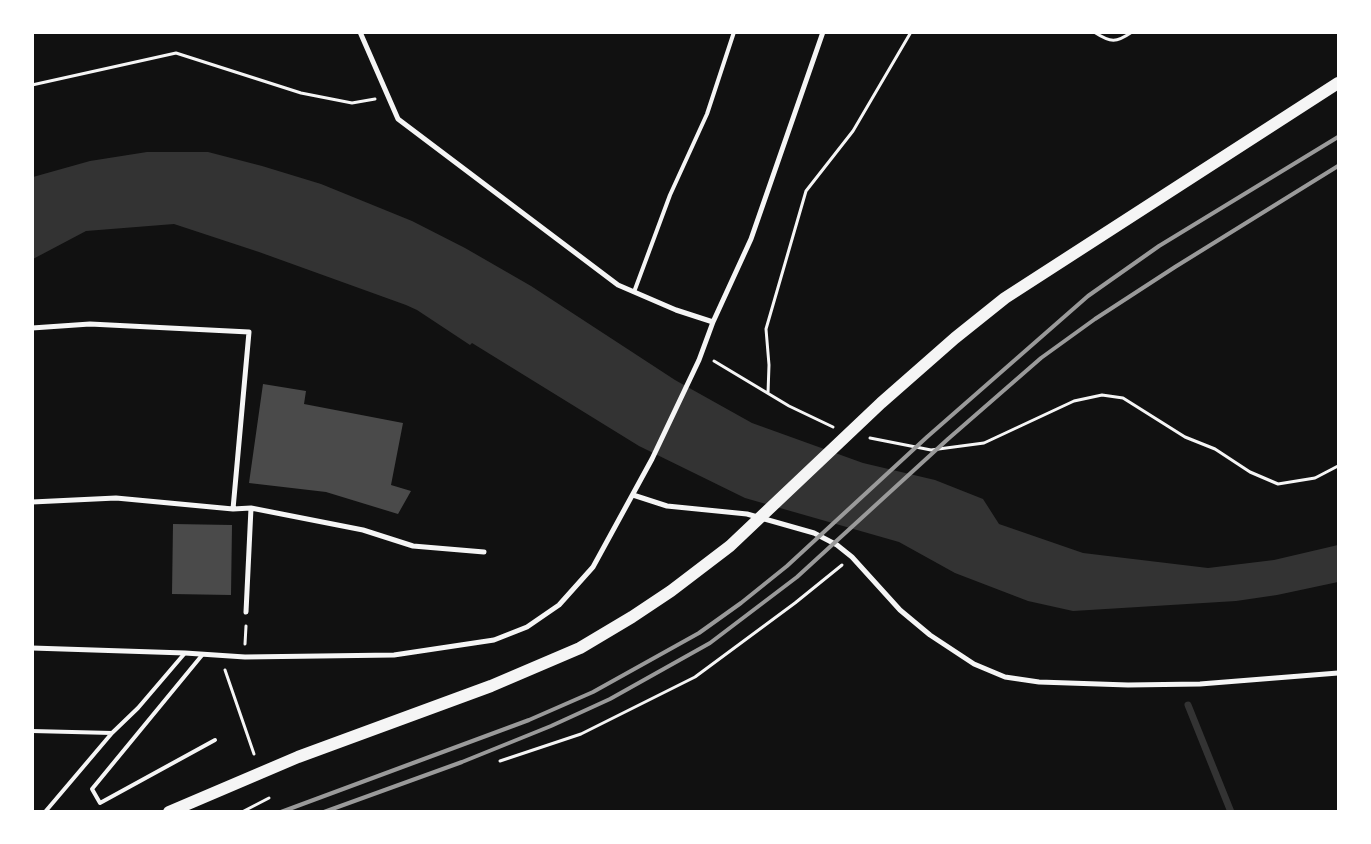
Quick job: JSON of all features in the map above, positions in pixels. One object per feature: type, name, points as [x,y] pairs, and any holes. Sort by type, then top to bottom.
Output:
[{"type":"main road","points":[[170,812],[298,757],[492,686],[580,648],[640,612],[730,546],[881,403],[955,338],[1006,298],[1338,83]]},
{"type":"street","points":[[360,32],[398,119],[618,285],[676,310],[714,322]]},
{"type":"street","points":[[32,648],[245,657],[394,655],[494,640],[527,627],[559,605],[594,567],[652,459],[699,360],[751,239],[823,32]]},
{"type":"street","points":[[32,328],[90,324],[249,332],[233,509]]},
{"type":"street","points":[[633,495],[667,506],[747,514],[814,533],[837,545],[852,557],[900,610],[930,635],[974,664],[1005,676],[1048,683],[1146,685],[1200,684],[1338,673]]},
{"type":"street","points":[[32,502],[116,498],[233,509],[251,508],[362,530],[413,546],[484,552]]},
{"type":"street","points":[[246,612],[251,508]]},
{"type":"lane","points":[[634,292],[670,195],[707,114],[734,32]]},
{"type":"lane","points":[[45,812],[112,733],[138,708],[185,653]]},
{"type":"lane","points":[[203,654],[92,789],[100,803],[215,740]]},
{"type":"lane","points":[[32,731],[112,733]]},
{"type":"path","points":[[768,393],[770,365],[766,329],[806,192],[854,131],[911,32]]},
{"type":"path","points":[[1094,32],[1106,40],[1119,41],[1132,32]]},
{"type":"path","points":[[32,85],[176,53],[301,92],[352,103],[388,96]]},
{"type":"path","points":[[701,353],[789,406],[836,429]]},
{"type":"path","points":[[863,436],[931,450],[984,442],[1074,401],[1102,395],[1123,398],[1185,436],[1215,449],[1250,472],[1278,484],[1315,478],[1338,466]]},
{"type":"path","points":[[500,761],[581,734],[695,677],[795,603],[852,557]]},
{"type":"path","points":[[245,657],[246,612]]},
{"type":"path","points":[[220,655],[254,754]]},
{"type":"path","points":[[242,812],[269,798]]},
{"type":"shaded area","points":[[147,152],[208,152],[262,166],[321,184],[412,221],[465,248],[531,286],[675,380],[752,423],[863,463],[935,480],[983,499],[999,524],[1083,553],[1208,568],[1274,560],[1338,545],[1338,582],[1277,595],[1236,601],[1073,611],[1028,601],[955,573],[899,542],[745,498],[639,446],[472,343],[470,345],[417,310],[259,252],[174,224],[86,231],[33,259],[33,177],[90,161]]},
{"type":"building","points":[[263,384],[306,391],[304,404],[403,423],[391,485],[411,491],[398,514],[326,492],[249,483]]},
{"type":"building","points":[[173,524],[232,525],[231,595],[172,594]]},
{"type":"waterway","points":[[1188,705],[1231,812]]},
{"type":"railway","points":[[281,812],[529,720],[593,692],[699,633],[741,603],[787,566],[927,437],[1088,296],[1159,246],[1338,137]]},
{"type":"railway","points":[[324,812],[462,762],[551,726],[610,699],[710,643],[797,577],[948,439],[1041,358],[1095,319],[1175,267],[1338,166]]}]
